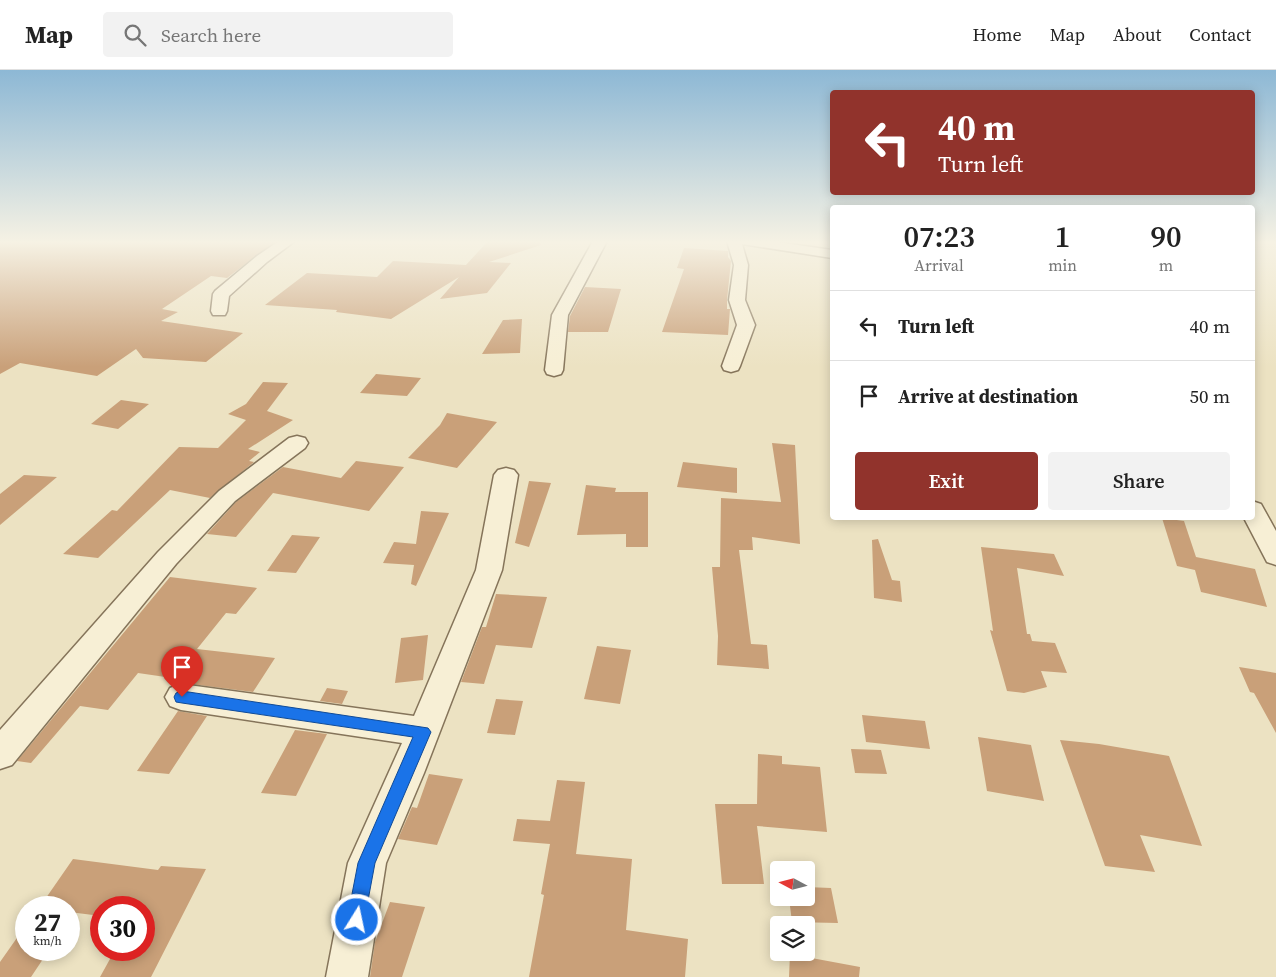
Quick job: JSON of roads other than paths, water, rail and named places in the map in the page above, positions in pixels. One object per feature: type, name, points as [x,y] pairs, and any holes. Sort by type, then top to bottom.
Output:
[{"type":"street","points":[[219,311],[221,294],[236,283]]},
{"type":"street","points":[[554,370],[560,315],[577,283]]},
{"type":"street","points":[[731,366],[746,325],[737,300],[738,283]]},
{"type":"street","points":[[0,754],[166,558],[227,496],[297,443]]},
{"type":"street","points":[[347,977],[367,863],[489,570],[506,475]]},
{"type":"street","points":[[1255,515],[1276,556]]},
{"type":"street","points":[[182,697],[423,732]]}]
